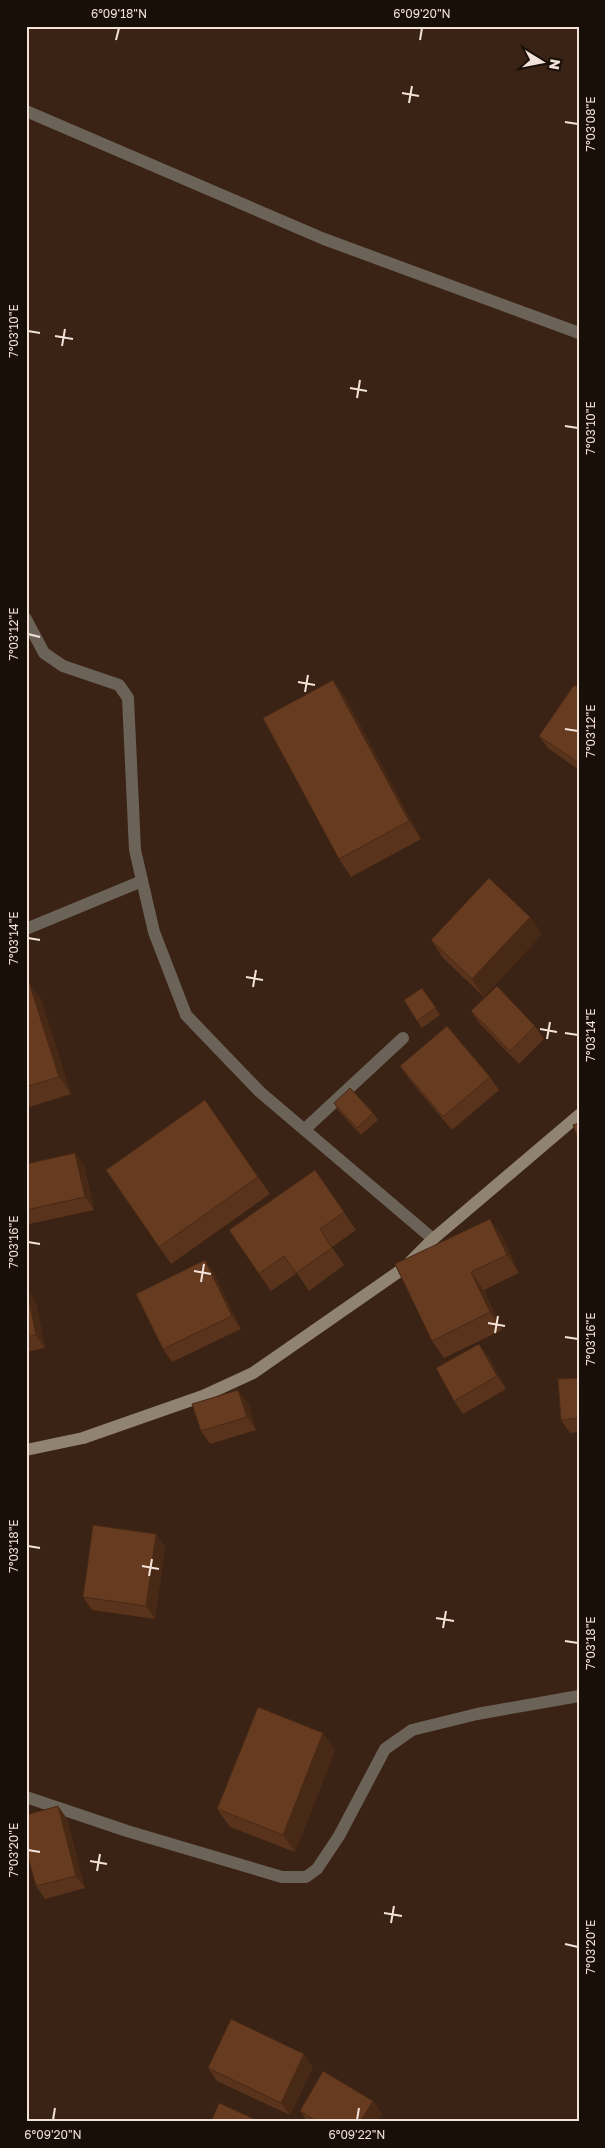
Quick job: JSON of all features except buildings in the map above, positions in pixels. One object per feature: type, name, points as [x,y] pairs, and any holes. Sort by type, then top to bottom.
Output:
[{"type":"street","points":[[26,111],[324,239],[579,333]]},
{"type":"street","points":[[26,619],[44,653],[63,666],[119,685],[128,698],[135,850],[154,932],[186,1015],[260,1092],[433,1240]]},
{"type":"street","points":[[26,929],[142,882]]},
{"type":"street","points":[[305,1129],[403,1038]]},
{"type":"street","points":[[26,1450],[83,1438],[203,1396],[253,1373],[404,1268],[433,1240],[579,1115]]},
{"type":"street","points":[[26,1797],[127,1831],[282,1877],[306,1876],[317,1869],[339,1836],[385,1749],[412,1730],[477,1714],[579,1696]]}]
